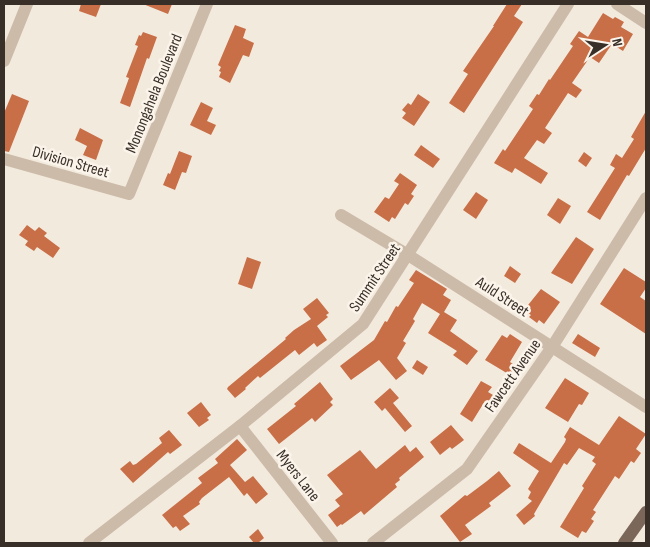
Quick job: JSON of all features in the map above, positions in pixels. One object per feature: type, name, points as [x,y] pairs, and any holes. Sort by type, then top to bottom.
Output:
[{"type":"main road","points":[[624,543],[646,512]]},
{"type":"street","points":[[4,61],[27,4]]},
{"type":"street","name":"Monongahela Boulevard","points":[[130,194],[207,4]]},
{"type":"street","name":"Summit Street","points":[[89,543],[240,426],[363,324],[568,4]]},
{"type":"street","points":[[618,4],[646,23]]},
{"type":"street","name":"Division Street","points":[[4,159],[130,194]]},
{"type":"street","name":"Fawcett Avenue","points":[[374,543],[467,469],[552,347],[646,198]]},
{"type":"street","name":"Auld Street","points":[[341,215],[408,255],[646,407]]},
{"type":"street","name":"Myers Lane","points":[[240,426],[332,543]]},
{"type":"building","points":[[81,4],[101,4],[96,17],[79,11]]},
{"type":"building","points":[[143,4],[172,4],[168,14]]},
{"type":"building","points":[[507,4],[522,4],[514,16],[523,22],[464,113],[449,103],[468,74],[463,71]]},
{"type":"building","points":[[603,13],[613,19],[615,17],[624,22],[621,27],[633,34],[623,51],[612,44],[599,63],[590,57],[572,83],[582,90],[576,98],[568,93],[545,128],[552,133],[544,144],[537,140],[524,158],[548,173],[541,184],[515,168],[512,173],[494,163],[503,149],[505,151],[533,109],[529,106],[550,80],[573,46],[570,44],[579,31],[588,37]]},
{"type":"building","points":[[235,25],[246,29],[243,38],[254,43],[249,57],[243,55],[230,83],[219,77],[221,67],[218,65]]},
{"type":"building","points":[[143,32],[157,37],[149,59],[147,58],[130,107],[120,103],[129,78],[126,77],[138,46],[135,45],[139,35],[141,36]]},
{"type":"building","points":[[12,94],[29,101],[9,152],[4,151],[4,113]]},
{"type":"building","points":[[418,94],[430,102],[414,126],[402,118],[406,113],[402,110],[408,103],[411,105]]},
{"type":"building","points":[[201,102],[213,108],[207,121],[216,125],[211,135],[190,125]]},
{"type":"building","points":[[646,111],[646,148],[600,220],[587,212],[615,168],[610,165],[616,154],[622,158],[634,139],[631,137]]},
{"type":"building","points":[[80,128],[103,140],[96,160],[83,155],[87,146],[75,140]]},
{"type":"building","points":[[421,145],[440,159],[433,168],[414,155]]},
{"type":"building","points":[[179,151],[192,156],[186,173],[182,172],[175,190],[163,185],[168,173],[170,174]]},
{"type":"building","points":[[584,152],[592,158],[586,167],[578,161]]},
{"type":"building","points":[[400,173],[417,185],[411,194],[414,196],[408,205],[405,203],[395,219],[392,217],[389,222],[374,212],[385,197],[389,199],[399,184],[394,181]]},
{"type":"building","points":[[476,192],[488,200],[476,219],[463,210]]},
{"type":"building","points":[[558,198],[571,206],[560,224],[547,215]]},
{"type":"building","points":[[27,225],[35,231],[39,227],[47,233],[44,236],[60,248],[53,258],[37,247],[34,251],[25,245],[28,241],[19,235]]},
{"type":"building","points":[[576,237],[594,249],[572,284],[551,273]]},
{"type":"building","points":[[247,257],[261,262],[252,289],[238,284]]},
{"type":"building","points":[[510,266],[521,274],[515,283],[504,276]]},
{"type":"building","points":[[624,268],[646,282],[646,288],[640,297],[646,301],[646,334],[600,304]]},
{"type":"building","points":[[416,270],[447,289],[443,295],[451,300],[444,312],[457,320],[450,331],[478,351],[467,365],[453,355],[457,351],[428,333],[440,314],[422,303],[413,319],[415,321],[403,341],[406,343],[397,358],[407,371],[396,380],[379,360],[351,380],[340,366],[374,340],[385,321],[387,322],[396,306],[398,307],[414,283],[409,280]]},
{"type":"building","points":[[541,289],[560,302],[544,324],[539,320],[537,323],[524,310]]},
{"type":"building","points":[[317,298],[329,313],[326,315],[328,317],[317,326],[327,340],[317,347],[314,343],[299,355],[295,350],[260,378],[258,376],[235,398],[227,389],[228,387],[286,339],[294,330],[311,319],[303,309]]},
{"type":"building","points":[[510,334],[522,342],[510,362],[516,366],[510,375],[485,360],[502,335],[507,338]]},
{"type":"building","points":[[578,334],[600,348],[595,357],[572,343]]},
{"type":"building","points":[[417,360],[428,367],[423,375],[412,368]]},
{"type":"building","points":[[565,378],[589,393],[582,405],[579,404],[568,422],[545,408]]},
{"type":"building","points":[[481,381],[492,387],[488,392],[493,395],[489,403],[485,401],[472,422],[460,414]]},
{"type":"building","points":[[320,382],[333,399],[330,402],[333,405],[315,422],[312,418],[279,444],[267,429],[296,406],[294,404]]},
{"type":"building","points":[[390,388],[399,398],[393,403],[412,426],[405,432],[385,408],[382,411],[374,402]]},
{"type":"building","points":[[201,402],[211,415],[207,418],[209,420],[199,427],[187,413]]},
{"type":"building","points":[[619,416],[646,434],[636,449],[641,453],[634,463],[631,461],[619,479],[615,476],[593,510],[596,512],[591,519],[594,521],[586,533],[582,531],[578,538],[560,527],[596,464],[592,461],[595,457],[579,448],[567,465],[564,463],[534,514],[535,516],[524,525],[516,515],[532,501],[528,498],[531,492],[528,489],[539,471],[513,453],[519,443],[551,463],[565,442],[566,439],[564,437],[570,427],[599,445]]},
{"type":"building","points":[[451,425],[464,440],[440,455],[430,442]]},
{"type":"building","points":[[169,430],[182,445],[170,454],[168,452],[133,483],[120,469],[130,461],[133,465],[136,464],[162,443],[159,438]]},
{"type":"building","points":[[237,439],[247,450],[230,465],[245,482],[253,476],[268,494],[256,504],[247,493],[244,496],[229,477],[202,498],[199,502],[200,504],[183,516],[190,524],[180,531],[176,526],[173,528],[162,515],[202,483],[198,478],[218,463],[215,459]]},
{"type":"building","points":[[405,445],[410,452],[416,447],[424,457],[399,478],[400,480],[395,484],[397,487],[364,515],[361,511],[337,527],[328,515],[340,506],[335,500],[343,494],[327,475],[360,450],[376,469]]},
{"type":"building","points":[[499,471],[511,486],[489,503],[491,506],[465,525],[472,534],[460,542],[440,516],[465,495],[467,496]]},
{"type":"building","points":[[258,529],[264,538],[258,543],[254,543],[249,537]]}]
